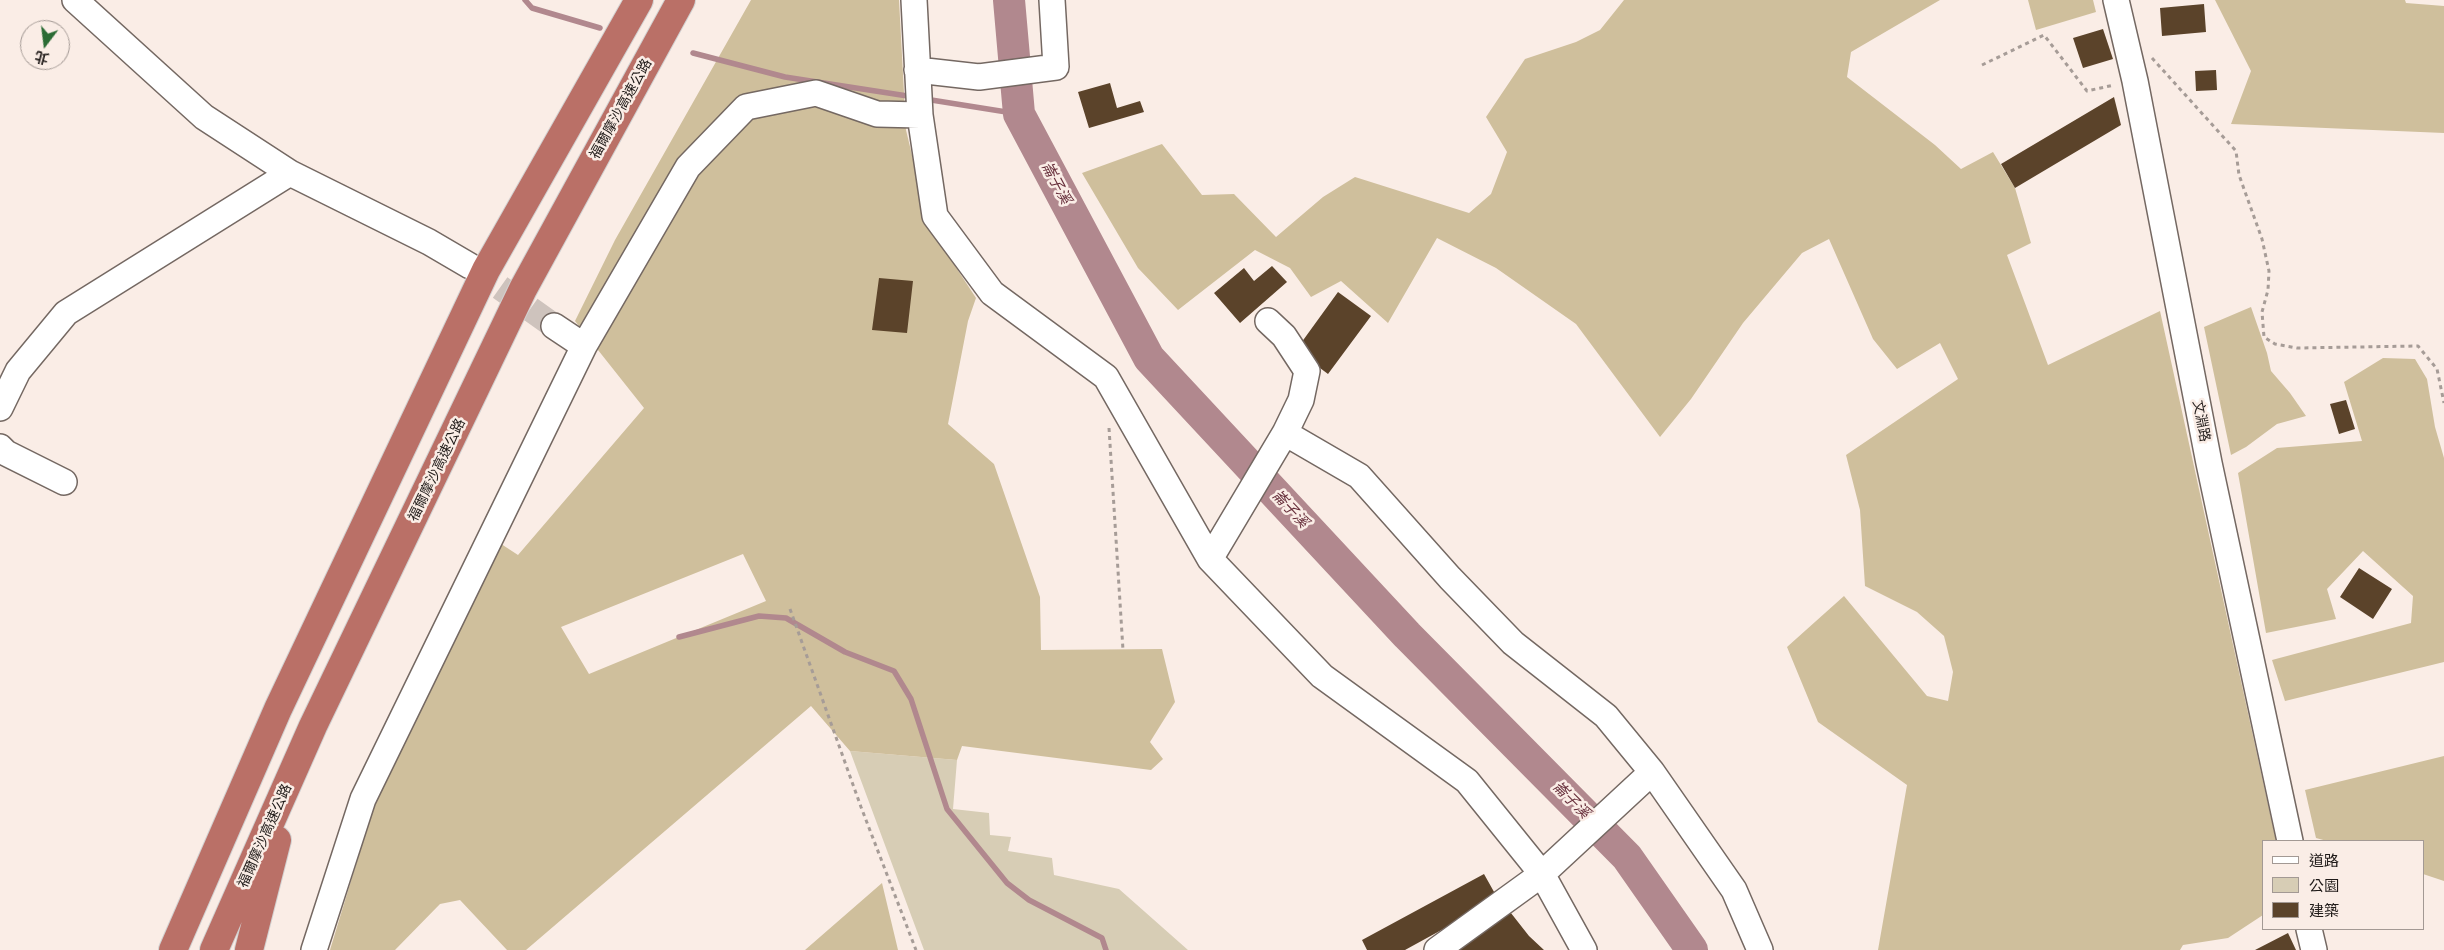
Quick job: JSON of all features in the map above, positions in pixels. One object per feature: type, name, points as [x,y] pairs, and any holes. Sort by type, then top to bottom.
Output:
[{"type":"highway","points":[[173,950],[278,709],[486,270],[639,0]]},
{"type":"highway","name":"福爾摩沙高速公路","points":[[214,950],[297,764],[523,290],[681,0]]},
{"type":"highway","points":[[156,950],[260,752]]},
{"type":"highway","points":[[249,950],[297,764]]},
{"type":"street","points":[[75,0],[204,117],[290,173],[430,242],[470,266]]},
{"type":"street","points":[[914,0],[920,115],[935,216],[992,293],[1106,377],[1210,559],[1322,676],[1467,781],[1542,874],[1584,950]]},
{"type":"street","points":[[918,70],[979,77],[1056,67],[1052,0]]},
{"type":"street","name":"文淵路","points":[[2116,0],[2135,81],[2207,453],[2290,840]]},
{"type":"street","points":[[314,950],[363,800],[584,346],[688,167],[746,107],[816,93],[877,114],[920,115]]},
{"type":"street","points":[[0,408],[18,371],[66,313],[290,173]]},
{"type":"street","points":[[1210,559],[1285,433],[1301,400],[1307,372],[1284,336],[1268,321]]},
{"type":"street","points":[[554,326],[584,346]]},
{"type":"street","points":[[1285,433],[1359,476],[1450,578],[1514,643],[1606,716],[1652,772],[1734,890],[1760,950]]},
{"type":"street","points":[[0,447],[6,453],[64,482]]},
{"type":"street","points":[[1437,950],[1542,874],[1652,772]]},
{"type":"street","points":[[2309,930],[2314,950]]},
{"type":"path","points":[[1982,65],[2044,35],[2087,91],[2135,81]]},
{"type":"path","points":[[2128,50],[2154,58],[2236,152],[2239,175],[2262,239],[2269,271],[2268,290],[2262,312],[2264,337],[2275,344],[2297,348],[2418,346],[2437,369],[2444,403]]},
{"type":"path","points":[[1109,426],[1123,650]]},
{"type":"path","points":[[790,609],[861,807],[916,950]]},
{"type":"green space","points":[[850,751],[957,760],[953,809],[989,813],[990,835],[1011,837],[1008,851],[1052,858],[1054,875],[1119,889],[1188,950],[924,950]]},
{"type":"shaded area","points":[[751,0],[899,0],[906,130],[929,226],[976,298],[968,321],[948,424],[994,464],[1040,597],[1041,650],[1162,649],[1175,702],[1150,742],[1163,759],[1151,770],[962,746],[957,760],[850,751],[811,706],[526,950],[507,950],[460,900],[440,904],[395,950],[330,950],[375,802],[492,538],[518,555],[644,408],[575,321],[615,240]],"holes":[[[743,554],[766,601],[589,674],[561,627]]]},
{"type":"shaded area","points":[[1624,0],[1940,0],[1851,52],[1847,77],[1935,145],[1961,169],[1993,152],[2015,188],[2031,243],[2007,255],[2048,365],[2160,311],[2276,840],[2262,840],[2262,916],[2228,938],[2183,945],[2180,950],[1878,950],[1907,785],[1818,722],[1787,647],[1844,596],[1927,696],[1948,701],[1953,672],[1944,636],[1917,612],[1865,586],[1860,510],[1846,455],[1958,379],[1940,343],[1897,369],[1873,339],[1829,239],[1802,253],[1743,323],[1691,399],[1660,437],[1576,324],[1496,268],[1437,238],[1388,323],[1341,281],[1311,297],[1290,268],[1255,250],[1178,310],[1138,268],[1082,173],[1162,144],[1202,195],[1234,194],[1276,237],[1323,197],[1355,177],[1469,213],[1491,194],[1507,152],[1486,117],[1525,59],[1576,42],[1600,30]]},
{"type":"shaded area","points":[[2028,0],[2093,0],[2096,12],[2036,30]]},
{"type":"shaded area","points":[[2215,0],[2405,0],[2406,3],[2444,6],[2444,133],[2231,124],[2251,71]]},
{"type":"shaded area","points":[[2251,307],[2267,353],[2271,371],[2306,416],[2277,424],[2246,447],[2231,455],[2204,327]]},
{"type":"shaded area","points":[[2383,358],[2415,359],[2427,379],[2435,427],[2444,458],[2444,662],[2285,701],[2272,660],[2411,623],[2413,596],[2363,551],[2327,589],[2336,619],[2266,633],[2238,473],[2277,448],[2362,441],[2344,382]]},
{"type":"shaded area","points":[[2444,756],[2444,881],[2424,874],[2424,840],[2323,840],[2316,838],[2305,790]]},
{"type":"shaded area","points":[[882,883],[898,950],[805,950]]},
{"type":"building","points":[[2204,4],[2206,32],[2162,36],[2160,8]]},
{"type":"building","points":[[2103,29],[2113,59],[2083,68],[2073,38]]},
{"type":"building","points":[[2216,70],[2217,90],[2196,91],[2195,71]]},
{"type":"building","points":[[1110,83],[1117,108],[1140,101],[1144,112],[1089,128],[1078,92]]},
{"type":"building","points":[[2114,97],[2121,125],[2015,188],[2001,164]]},
{"type":"building","points":[[1272,266],[1287,282],[1240,323],[1214,293],[1244,268],[1254,281]]},
{"type":"building","points":[[879,278],[913,281],[907,333],[872,330]]},
{"type":"building","points":[[1338,292],[1371,316],[1328,374],[1296,350]]},
{"type":"building","points":[[2346,400],[2355,429],[2339,434],[2330,404]]},
{"type":"building","points":[[2359,568],[2392,589],[2373,619],[2340,597]]},
{"type":"building","points":[[1484,874],[1498,899],[1405,950],[1367,950],[1362,940]]},
{"type":"building","points":[[1507,908],[1529,936],[1544,950],[1455,950]]},
{"type":"building","points":[[2288,933],[2296,950],[2255,950]]},
{"type":"waterway","points":[[525,0],[532,8],[600,28]]},
{"type":"waterway","name":"崙子溪","points":[[1009,0],[1019,114],[1149,358],[1407,635],[1627,857],[1692,950]]},
{"type":"waterway","points":[[693,53],[785,77],[914,97]]},
{"type":"waterway","points":[[925,99],[1019,114]]},
{"type":"waterway","points":[[679,637],[759,616],[786,618],[845,652],[894,671],[911,699],[947,809],[1007,883],[1029,900],[1102,938],[1106,950]]},
{"type":"tunnel","points":[[470,266],[554,326]]}]
